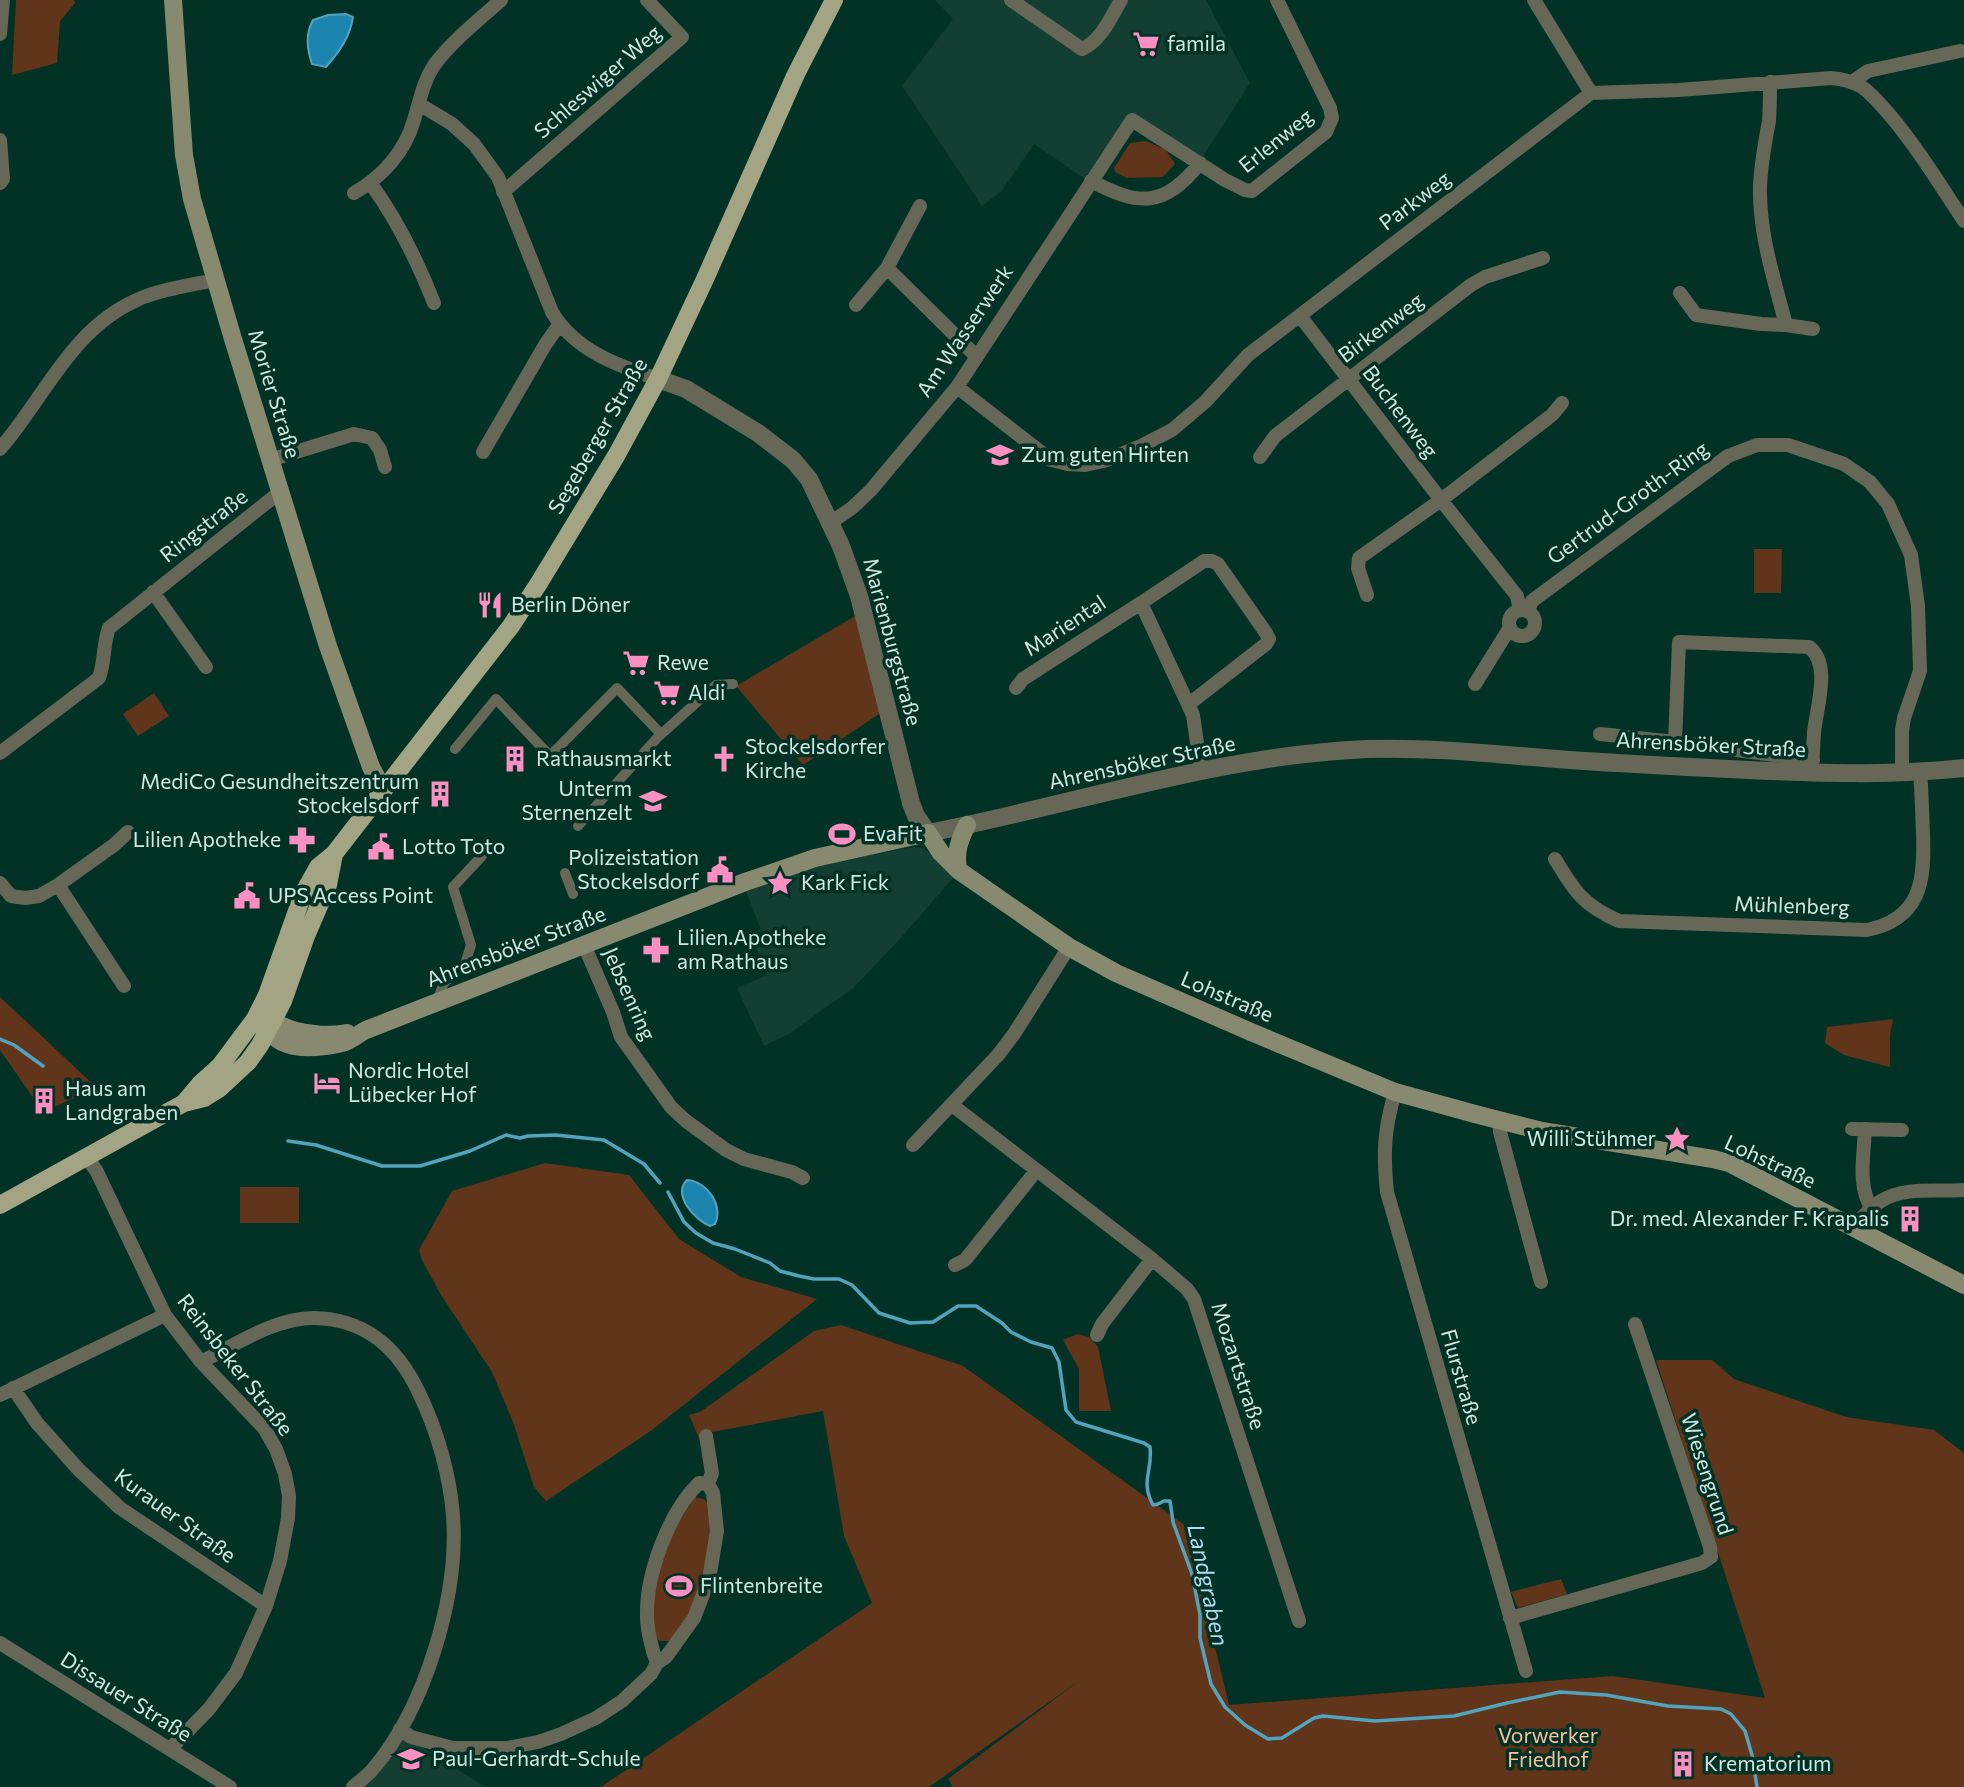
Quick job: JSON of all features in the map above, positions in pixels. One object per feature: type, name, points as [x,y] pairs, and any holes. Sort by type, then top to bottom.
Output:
[{"type":"main road","name":"Morier Straße","points":[[173,0],[183,142],[192,200],[331,655],[371,767],[383,790]]},
{"type":"main road","name":"Segeberger Straße","points":[[0,1206],[184,1104],[205,1098],[248,1062],[265,1024],[269,989],[303,894],[318,867],[334,854],[511,626],[616,456],[658,379],[796,74],[834,0]]},
{"type":"main road","points":[[957,870],[958,845],[967,825]]},
{"type":"main road","name":"Lohstraße","points":[[928,833],[941,853],[957,870],[1069,947],[1116,973],[1207,1013],[1395,1092],[1542,1131],[1713,1158],[1729,1163],[1964,1285]]},
{"type":"main road","name":"Ahrensböker Straße","points":[[265,1024],[307,1033],[340,1034],[366,1030],[745,882],[815,858],[928,833]]},
{"type":"street","points":[[0,34],[3,0]]},
{"type":"street","points":[[354,193],[371,184],[400,153],[414,123],[424,86],[435,65],[451,46],[501,0]]},
{"type":"street","name":"Schleswiger Weg","points":[[503,192],[682,37],[646,0]]},
{"type":"street","points":[[1011,0],[1082,49],[1100,34],[1121,0]]},
{"type":"street","name":"Erlenweg","points":[[1132,120],[1225,180],[1252,191],[1326,132],[1332,118],[1330,107],[1277,0]]},
{"type":"street","points":[[1534,0],[1591,93],[1679,90],[1831,78],[1852,82],[1867,92],[1898,125],[1964,221]]},
{"type":"street","points":[[1852,82],[1868,71],[1960,51]]},
{"type":"street","points":[[1770,82],[1769,118],[1760,186],[1762,227],[1786,325]]},
{"type":"street","name":"Parkweg","points":[[957,387],[1052,460],[1077,464],[1104,461],[1141,446],[1172,430],[1205,402],[1248,355],[1591,93]]},
{"type":"street","points":[[419,104],[452,124],[474,144],[498,177],[559,325],[583,346],[630,370],[658,379]]},
{"type":"street","name":"Am Wasserwerk","points":[[830,523],[852,508],[871,490],[957,387],[1132,120]]},
{"type":"street","points":[[0,140],[3,179],[0,183]]},
{"type":"street","points":[[1091,181],[1123,197],[1157,197],[1185,181],[1200,163]]},
{"type":"street","points":[[371,184],[387,205],[417,262],[434,303]]},
{"type":"street","points":[[856,304],[887,268],[920,206]]},
{"type":"street","name":"Birkenweg","points":[[1260,457],[1275,436],[1471,285],[1485,277],[1543,258]]},
{"type":"street","points":[[887,268],[976,356]]},
{"type":"street","points":[[0,449],[67,355],[102,320],[139,298],[215,280]]},
{"type":"street","points":[[1680,293],[1696,315],[1813,329]]},
{"type":"street","name":"Buchenweg","points":[[1300,316],[1441,500]]},
{"type":"street","points":[[483,452],[559,325]]},
{"type":"street","name":"Marienburgstraße","points":[[658,379],[686,389],[740,422],[793,460],[809,479],[849,567],[863,608],[911,803],[928,833]]},
{"type":"street","points":[[1367,595],[1358,568],[1359,558],[1441,500],[1552,415],[1562,402]]},
{"type":"street","points":[[270,460],[354,434],[372,438],[380,450],[385,467]]},
{"type":"street","name":"Gertrud-Groth-Ring","points":[[1475,684],[1509,629],[1508,621],[1513,613],[1524,611],[1532,601],[1728,456],[1757,445],[1788,445],[1844,464],[1870,482],[1888,503],[1911,555],[1918,606],[1920,671],[1903,718],[1902,730],[1911,773]]},
{"type":"street","name":"Ringstraße","points":[[0,753],[99,678],[109,628],[280,492]]},
{"type":"street","points":[[1441,500],[1517,596],[1524,611],[1533,617],[1535,623],[1528,635],[1515,635],[1509,629]]},
{"type":"street","name":"Mariental","points":[[1016,688],[1023,679],[1204,561],[1212,561],[1218,564],[1269,639],[1189,704]]},
{"type":"street","name":"Ringstraße","points":[[153,592],[206,667]]},
{"type":"street","name":"Mariental","points":[[1141,603],[1193,715],[1201,771]]},
{"type":"street","points":[[1675,742],[1679,642],[1809,647],[1821,664],[1812,766]]},
{"type":"street","points":[[578,826],[661,734],[716,685],[733,684]]},
{"type":"street","points":[[455,749],[496,699],[550,756],[618,688],[661,734]]},
{"type":"street","name":"Ahrensböker Straße","points":[[1600,734],[1675,742],[1812,766]]},
{"type":"street","name":"Ahrensböker Straße","points":[[928,833],[1201,771],[1310,754],[1409,748],[1580,761],[1812,766],[1911,773],[1964,768]]},
{"type":"street","name":"Mühlenberg","points":[[1555,859],[1578,895],[1599,912],[1619,921],[1867,930],[1877,928],[1905,913],[1921,886],[1924,857],[1911,773]]},
{"type":"street","points":[[0,883],[11,895],[39,897],[114,845],[128,832]]},
{"type":"street","points":[[436,1003],[443,983],[465,964],[471,945],[453,887],[482,856]]},
{"type":"street","points":[[565,873],[573,894]]},
{"type":"street","points":[[58,885],[124,986]]},
{"type":"street","name":"Jebsenring","points":[[584,944],[621,1037],[671,1107],[686,1122],[726,1150],[744,1159],[792,1172],[803,1178]]},
{"type":"street","points":[[913,1145],[998,1055],[1069,947]]},
{"type":"street","name":"Flurstraße","points":[[1395,1092],[1384,1142],[1387,1192],[1525,1671]]},
{"type":"street","name":"Mozartstraße","points":[[952,1105],[1187,1289],[1199,1310],[1299,1621]]},
{"type":"street","points":[[1499,1120],[1541,1282]]},
{"type":"street","points":[[1872,1209],[1865,1198],[1863,1188],[1858,1129],[1902,1130]]},
{"type":"street","name":"Reinsbeker Straße","points":[[87,1157],[97,1172],[165,1315],[201,1362],[264,1428],[276,1449],[289,1496],[280,1561],[266,1606],[236,1673],[209,1709],[170,1749]]},
{"type":"street","points":[[955,1265],[965,1260],[1036,1171]]},
{"type":"street","points":[[1852,1228],[1880,1202],[1899,1194],[1915,1191],[1964,1191]]},
{"type":"street","points":[[1097,1335],[1102,1324],[1152,1259]]},
{"type":"street","points":[[7,1392],[165,1315]]},
{"type":"street","points":[[201,1362],[291,1321],[312,1318],[352,1324],[387,1345],[410,1374],[429,1415],[445,1469],[453,1515],[454,1550],[450,1586],[435,1650],[400,1729],[373,1769],[353,1787]]},
{"type":"street","name":"Wiesengrund","points":[[1510,1618],[1702,1563],[1711,1557],[1710,1547],[1635,1324]]},
{"type":"street","name":"Kurauer Straße","points":[[7,1392],[79,1471],[120,1508],[266,1606]]},
{"type":"street","points":[[400,1729],[411,1737],[453,1748],[507,1748],[538,1742],[596,1718],[622,1700],[650,1674],[694,1618],[709,1579],[717,1531],[713,1493],[708,1484],[712,1473],[706,1436]]},
{"type":"street","points":[[657,1663],[646,1617],[652,1574],[666,1534],[685,1496],[699,1483],[708,1484]]},
{"type":"street","name":"Dissauer Straße","points":[[0,1643],[230,1787]]},
{"type":"shaded area","points":[[935,0],[1206,0],[1250,83],[1201,159],[1131,113],[1087,180],[1034,144],[1001,192],[982,206],[902,86],[953,19]]},
{"type":"shaded area","points":[[913,847],[932,854],[953,878],[853,988],[789,1034],[764,1046],[737,988],[767,975],[751,934],[761,930],[746,891],[812,866]]},
{"type":"shaded area","name":"Paul-Gerhardt-Schule","points":[[401,1737],[425,1749],[485,1787],[353,1787]]},
{"type":"green space","points":[[16,0],[74,0],[75,3],[60,21],[57,63],[12,75]]},
{"type":"green space","points":[[1146,141],[1166,150],[1175,164],[1163,177],[1127,178],[1115,172],[1114,168],[1130,143]]},
{"type":"green space","points":[[1754,549],[1782,549],[1781,593],[1754,593]]},
{"type":"green space","points":[[862,612],[885,710],[803,765],[736,686]]},
{"type":"green space","points":[[154,693],[169,716],[138,736],[123,714]]},
{"type":"green space","points":[[0,997],[97,1088],[43,1112],[0,1050]]},
{"type":"green space","points":[[1893,1019],[1890,1067],[1844,1055],[1825,1043],[1827,1027]]},
{"type":"green space","points":[[545,1163],[629,1175],[679,1239],[741,1277],[817,1299],[652,1430],[546,1501],[534,1487],[513,1422],[492,1372],[441,1295],[419,1250],[452,1191]]},
{"type":"green space","points":[[240,1187],[299,1187],[299,1223],[240,1223]]},
{"type":"green space","name":"Vorwerker Friedhof","points":[[841,1325],[963,1366],[1186,1526],[1229,1705],[1613,1676],[1765,1698],[1656,1360],[1712,1360],[1734,1379],[1846,1417],[1934,1430],[1964,1453],[1964,1787],[953,1787],[948,1779],[1079,1681],[929,1787],[601,1787],[872,1603],[844,1536],[823,1411],[707,1433],[699,1438],[689,1415],[700,1412],[814,1331]]},
{"type":"green space","points":[[1078,1334],[1089,1337],[1098,1347],[1111,1411],[1079,1411],[1079,1369],[1063,1340]]},
{"type":"green space","points":[[695,1497],[704,1499],[710,1507],[712,1538],[698,1597],[673,1641],[660,1641],[655,1637],[651,1603],[666,1542]]},
{"type":"green space","points":[[1561,1579],[1567,1594],[1518,1608],[1511,1592]]},
{"type":"water","points":[[346,14],[353,17],[347,38],[339,50],[326,67],[312,64],[308,42],[313,20],[328,15]]},
{"type":"water","points":[[687,1180],[701,1185],[712,1196],[717,1210],[715,1224],[710,1226],[704,1223],[687,1206],[682,1193]]},
{"type":"waterway","name":"Landgraben","points":[[0,1039],[14,1045],[43,1066]]},
{"type":"waterway","name":"Landgraben","points":[[288,1141],[316,1145],[382,1166],[420,1166],[470,1151],[506,1135],[520,1138],[556,1135],[604,1140],[644,1164],[660,1183]]},
{"type":"waterway","name":"Landgraben","points":[[668,1192],[684,1222],[713,1243],[770,1263],[780,1271],[814,1279],[839,1279],[852,1285],[879,1313],[910,1323],[933,1322],[958,1306],[976,1306],[1011,1332],[1052,1348],[1059,1362],[1066,1410],[1076,1422],[1150,1447],[1147,1482],[1149,1497],[1153,1505],[1170,1501],[1173,1522],[1192,1574],[1200,1615],[1200,1638],[1211,1684],[1225,1707],[1245,1725],[1268,1739],[1282,1738],[1314,1718],[1323,1716],[1375,1721],[1454,1716],[1560,1692],[1606,1695],[1668,1706],[1721,1709],[1731,1714],[1745,1731],[1757,1787]]},
{"type":"place","name":"famila","points":[[1146,44]]},
{"type":"place","name":"Zum guten Hirten","points":[[1000,455]]},
{"type":"place","name":"Berlin Döner","points":[[490,605]]},
{"type":"place","name":"Rewe","points":[[636,663]]},
{"type":"place","name":"Aldi","points":[[667,693]]},
{"type":"place","name":"Rathausmarkt","points":[[515,759]]},
{"type":"place","name":"Stockelsdorfer Kirche","points":[[724,759]]},
{"type":"place","name":"MediCo Gesundheitszentrum Stockelsdorf","points":[[440,794]]},
{"type":"place","name":"Unterm Sternenzelt","points":[[653,801]]},
{"type":"place","name":"EvaFit","points":[[842,834]]},
{"type":"place","name":"Lilien Apotheke","points":[[302,840]]},
{"type":"place","name":"Lotto Toto","points":[[381,847]]},
{"type":"place","name":"Polizeistation Stockelsdorf","points":[[720,870]]},
{"type":"place","name":"Kark Fick","points":[[780,883]]},
{"type":"place","name":"UPS Access Point","points":[[247,896]]},
{"type":"place","name":"Lilien.Apotheke am Rathaus","points":[[656,950]]},
{"type":"place","name":"Nordic Hotel Lübecker Hof","points":[[327,1083]]},
{"type":"place","name":"Haus am Landgraben","points":[[44,1101]]},
{"type":"place","name":"Willi Stühmer","points":[[1677,1139]]},
{"type":"place","name":"Dr. med. Alexander F. Krapalis","points":[[1910,1219]]},
{"type":"place","name":"Flintenbreite","points":[[679,1586]]},
{"type":"place","name":"Paul-Gerhardt-Schule","points":[[411,1759]]},
{"type":"place","name":"Krematorium","points":[[1683,1764]]}]
